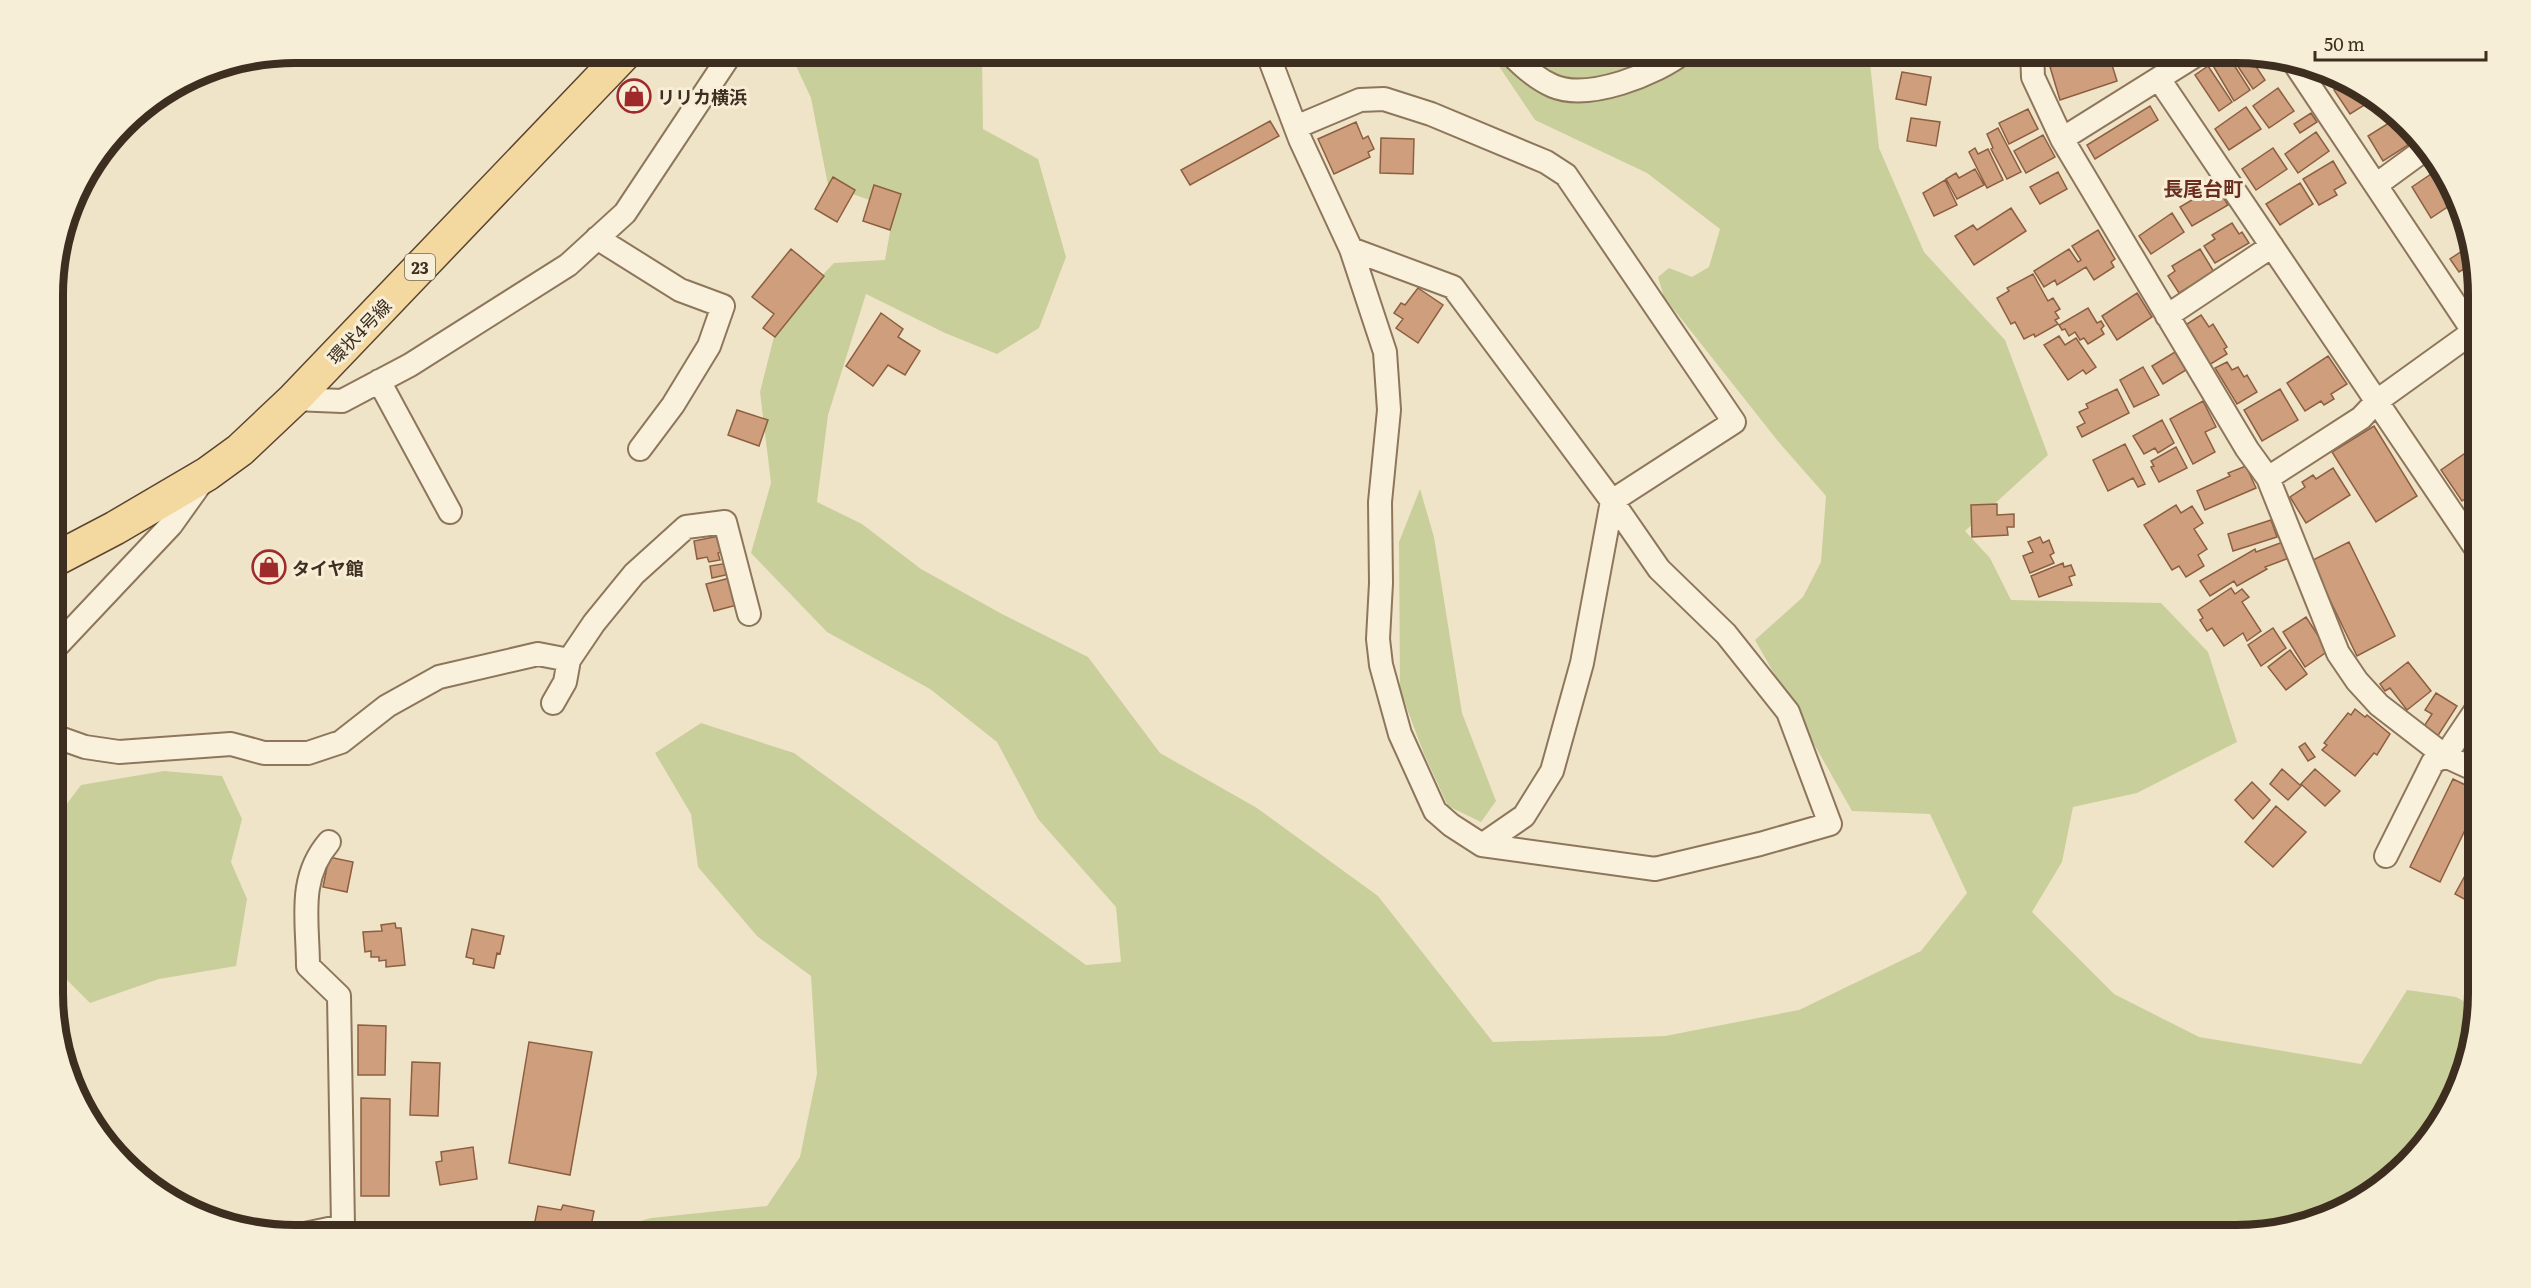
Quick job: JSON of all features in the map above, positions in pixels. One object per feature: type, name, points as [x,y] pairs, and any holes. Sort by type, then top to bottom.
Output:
[{"type":"main road","name":"環状4号線","points":[[63,555],[116,528],[207,474],[240,450],[294,399],[615,63]]},
{"type":"street","points":[[294,399],[342,401],[410,365],[568,265],[625,213],[725,63]]},
{"type":"street","points":[[1271,63],[1296,127],[1351,249],[1385,352],[1388,398],[1380,502],[1381,583],[1378,639],[1381,665],[1400,734],[1435,811],[1451,825],[1482,845],[1655,869],[1760,844],[1830,824],[1788,712],[1726,634],[1659,569],[1612,501],[1453,287],[1351,249]]},
{"type":"street","points":[[1522,63],[1555,87],[1580,90],[1633,81],[1668,63]]},
{"type":"street","points":[[2032,63],[2033,77],[2062,139],[2247,449],[2268,478],[2338,653],[2357,681],[2379,705],[2445,756],[2468,766]]},
{"type":"street","points":[[2062,139],[2184,63]]},
{"type":"street","points":[[2301,72],[2468,320]]},
{"type":"street","points":[[2159,79],[2468,537]]},
{"type":"street","points":[[1296,127],[1360,100],[1384,99],[1431,114],[1525,153],[1546,162],[1566,175],[1734,422],[1612,501],[1582,663],[1552,771],[1524,816],[1482,845]]},
{"type":"street","points":[[2376,185],[2419,153]]},
{"type":"street","points":[[597,238],[680,290],[723,306],[709,346],[673,405],[640,449]]},
{"type":"street","points":[[2167,316],[2272,246]]},
{"type":"street","points":[[2268,478],[2361,418],[2377,401],[2468,338]]},
{"type":"street","points":[[379,381],[450,512]]},
{"type":"street","points":[[63,639],[171,525],[207,474]]},
{"type":"street","points":[[553,703],[565,682],[569,660],[594,623],[634,574],[686,527],[724,522],[749,614]]},
{"type":"street","points":[[63,739],[86,747],[119,752],[231,744],[264,753],[308,753],[340,742],[387,706],[439,677],[538,654],[569,660]]},
{"type":"street","points":[[2386,856],[2433,762],[2445,756],[2468,722]]},
{"type":"street","points":[[329,842],[318,855],[313,869],[306,894],[304,918],[308,931],[308,966],[339,996],[343,1225]]},
{"type":"green space","points":[[795,63],[982,63],[983,129],[1038,159],[1066,257],[1039,328],[997,354],[945,333],[866,294],[828,415],[817,502],[862,524],[921,569],[1002,614],[1088,657],[1160,753],[1257,808],[1378,896],[1493,1042],[1665,1036],[1799,1010],[1921,951],[1967,893],[1930,814],[1852,811],[1755,640],[1803,597],[1821,562],[1826,496],[1777,440],[1664,297],[1658,277],[1669,268],[1692,277],[1709,267],[1720,229],[1647,173],[1535,120],[1497,63],[1870,63],[1879,148],[1924,252],[2005,340],[2048,455],[1965,531],[1990,558],[2011,600],[2161,603],[2208,652],[2237,742],[2137,793],[2073,807],[2062,862],[2032,912],[2114,994],[2199,1037],[2361,1064],[2407,990],[2456,997],[2468,1003],[2464,1038],[2456,1067],[2429,1122],[2400,1157],[2352,1194],[2310,1213],[2281,1221],[2251,1225],[625,1225],[651,1218],[767,1206],[800,1157],[817,1074],[811,976],[757,936],[698,867],[691,814],[655,753],[701,723],[794,753],[1086,965],[1121,962],[1116,907],[1038,819],[997,742],[930,689],[827,632],[751,553],[771,483],[760,392],[778,321],[834,263],[885,260],[894,209],[828,185],[811,98]]},
{"type":"green space","points":[[1420,489],[1434,537],[1462,713],[1496,801],[1481,822],[1448,806],[1424,754],[1400,690],[1399,542]]},
{"type":"green space","points":[[164,771],[222,776],[242,819],[231,862],[247,899],[236,966],[159,979],[90,1003],[63,976],[63,809],[81,785]]},
{"type":"building","points":[[2062,63],[2111,63],[2117,81],[2060,100],[2050,67]]},
{"type":"building","points":[[2233,63],[2250,90],[2234,101],[2212,64]]},
{"type":"building","points":[[2236,63],[2254,63],[2265,80],[2253,89]]},
{"type":"building","points":[[2208,66],[2232,102],[2219,111],[2195,75]]},
{"type":"building","points":[[1902,72],[1931,77],[1926,105],[1896,99]]},
{"type":"building","points":[[2338,87],[2367,103],[2350,114],[2334,90]]},
{"type":"building","points":[[2278,88],[2294,111],[2269,128],[2253,106]]},
{"type":"building","points":[[2150,106],[2158,120],[2095,159],[2087,145]]},
{"type":"building","points":[[2246,107],[2261,129],[2229,150],[2215,129]]},
{"type":"building","points":[[2028,109],[2038,129],[2009,144],[1999,123]]},
{"type":"building","points":[[2311,113],[2317,122],[2300,133],[2294,124]]},
{"type":"building","points":[[1911,118],[1940,122],[1936,146],[1907,141]]},
{"type":"building","points":[[1270,121],[1279,136],[1190,185],[1181,170]]},
{"type":"building","points":[[1356,122],[1363,139],[1368,136],[1374,149],[1368,152],[1370,157],[1334,174],[1318,139]]},
{"type":"building","points":[[2390,122],[2408,145],[2383,161],[2368,136]]},
{"type":"building","points":[[1998,128],[2021,172],[2007,179],[1991,149],[1993,148],[1987,134]]},
{"type":"building","points":[[2316,132],[2329,151],[2298,173],[2285,154]]},
{"type":"building","points":[[2043,135],[2055,157],[2026,173],[2014,151]]},
{"type":"building","points":[[1381,138],[1414,139],[1413,174],[1380,173]]},
{"type":"building","points":[[1975,148],[1978,154],[1988,149],[2003,180],[1987,188],[1969,152]]},
{"type":"building","points":[[2273,148],[2287,169],[2256,190],[2242,169]]},
{"type":"building","points":[[2333,161],[2346,183],[2334,190],[2337,195],[2319,205],[2303,179]]},
{"type":"building","points":[[1975,169],[1984,185],[1957,199],[1946,179],[1956,173],[1959,178]]},
{"type":"building","points":[[2058,172],[2067,189],[2040,204],[2030,187]]},
{"type":"building","points":[[2433,173],[2450,205],[2431,218],[2412,187]]},
{"type":"building","points":[[833,177],[855,190],[837,222],[815,209]]},
{"type":"building","points":[[1945,180],[1957,205],[1934,216],[1923,193]]},
{"type":"building","points":[[2300,183],[2313,204],[2280,225],[2266,204]]},
{"type":"building","points":[[874,185],[901,194],[890,230],[863,221]]},
{"type":"building","points":[[2212,192],[2214,196],[2220,192],[2228,205],[2192,226],[2180,207],[2202,194],[2204,196]]},
{"type":"building","points":[[2011,208],[2026,231],[1974,265],[1955,236],[1973,225],[1977,230]]},
{"type":"building","points":[[2172,213],[2184,232],[2151,254],[2139,236]]},
{"type":"building","points":[[2232,223],[2249,243],[2215,263],[2204,246],[2215,239],[2212,235]]},
{"type":"building","points":[[2098,230],[2115,259],[2111,262],[2114,267],[2094,280],[2086,267],[2057,285],[2055,280],[2044,287],[2034,271],[2069,249],[2078,262],[2081,260],[2072,246]]},
{"type":"building","points":[[791,249],[824,276],[775,337],[763,328],[774,314],[752,297]]},
{"type":"building","points":[[2200,249],[2214,272],[2179,293],[2168,276],[2175,271],[2172,266]]},
{"type":"building","points":[[2464,250],[2466,267],[2459,272],[2450,259]]},
{"type":"building","points":[[2033,274],[2048,301],[2053,298],[2060,309],[2055,312],[2059,318],[2055,320],[2058,324],[2035,337],[2034,334],[2024,339],[2015,322],[2011,324],[1997,298],[2009,291],[2007,288]]},
{"type":"building","points":[[1418,288],[1443,305],[1418,343],[1396,328],[1403,319],[1394,313],[1401,303],[1405,305]]},
{"type":"building","points":[[2137,293],[2152,317],[2117,340],[2102,316]]},
{"type":"building","points":[[2088,308],[2097,323],[2101,321],[2104,334],[2088,344],[2084,338],[2080,340],[2075,332],[2069,336],[2059,325]]},
{"type":"building","points":[[881,313],[903,329],[898,337],[920,351],[905,375],[888,365],[873,386],[846,366]]},
{"type":"building","points":[[2201,315],[2209,327],[2213,324],[2227,347],[2224,349],[2227,354],[2209,365],[2184,326]]},
{"type":"building","points":[[2059,336],[2065,345],[2076,338],[2096,367],[2086,374],[2083,370],[2068,380],[2044,345]]},
{"type":"building","points":[[2175,352],[2186,370],[2163,384],[2152,366]]},
{"type":"building","points":[[2328,356],[2347,384],[2331,394],[2334,399],[2324,405],[2321,401],[2305,411],[2287,383]]},
{"type":"building","points":[[2227,362],[2232,370],[2238,367],[2244,377],[2247,375],[2257,392],[2237,404],[2215,368]]},
{"type":"building","points":[[2143,367],[2159,395],[2134,407],[2120,380]]},
{"type":"building","points":[[2117,389],[2129,413],[2082,437],[2077,427],[2085,423],[2079,412],[2088,408],[2086,404]]},
{"type":"building","points":[[2280,389],[2298,420],[2262,441],[2244,410]]},
{"type":"building","points":[[2203,401],[2216,427],[2205,432],[2215,452],[2193,464],[2170,419]]},
{"type":"building","points":[[737,410],[768,420],[759,446],[728,435]]},
{"type":"building","points":[[2162,420],[2174,443],[2158,453],[2155,448],[2144,454],[2133,436]]},
{"type":"building","points":[[2374,426],[2417,496],[2376,522],[2332,452]]},
{"type":"building","points":[[2125,444],[2145,484],[2138,487],[2133,478],[2108,491],[2093,460]]},
{"type":"building","points":[[2176,447],[2187,468],[2159,482],[2151,467],[2154,466],[2151,461]]},
{"type":"building","points":[[2468,451],[2468,497],[2462,501],[2441,470]]},
{"type":"building","points":[[2246,466],[2256,488],[2205,510],[2197,491],[2230,476],[2228,473]]},
{"type":"building","points":[[2333,468],[2350,495],[2306,523],[2290,497],[2305,487],[2302,482],[2313,475],[2316,479]]},
{"type":"building","points":[[1997,504],[1997,515],[2014,514],[2014,527],[2007,527],[2008,535],[1972,537],[1971,505]]},
{"type":"building","points":[[2176,505],[2181,513],[2192,506],[2203,523],[2194,529],[2207,549],[2198,555],[2204,566],[2186,577],[2179,566],[2172,570],[2144,525]]},
{"type":"building","points":[[2271,520],[2277,537],[2233,551],[2228,534]]},
{"type":"building","points":[[719,536],[722,552],[718,553],[720,560],[709,562],[707,557],[697,559],[694,541]]},
{"type":"building","points":[[2040,537],[2043,543],[2049,540],[2054,553],[2050,555],[2054,563],[2030,573],[2023,556],[2033,552],[2028,542]]},
{"type":"building","points":[[2283,542],[2289,558],[2265,567],[2267,569],[2237,586],[2234,581],[2210,596],[2200,581],[2255,549],[2256,552]]},
{"type":"building","points":[[2349,542],[2395,636],[2357,656],[2311,561]]},
{"type":"building","points":[[728,563],[730,574],[712,578],[710,566]]},
{"type":"building","points":[[2063,563],[2064,567],[2071,565],[2075,575],[2069,577],[2072,585],[2039,597],[2031,576]]},
{"type":"building","points":[[730,578],[737,605],[714,611],[706,584]]},
{"type":"building","points":[[2231,588],[2235,594],[2242,589],[2249,597],[2242,602],[2261,631],[2247,641],[2243,633],[2224,646],[2212,628],[2207,631],[2200,620],[2203,618],[2198,610]]},
{"type":"building","points":[[2306,617],[2328,651],[2305,667],[2283,632]]},
{"type":"building","points":[[2273,628],[2286,648],[2261,666],[2248,645]]},
{"type":"building","points":[[2290,650],[2307,674],[2286,690],[2268,667]]},
{"type":"building","points":[[2408,662],[2431,691],[2407,710],[2390,688],[2385,691],[2380,684]]},
{"type":"building","points":[[2436,693],[2457,706],[2437,737],[2423,728],[2432,714],[2425,710]]},
{"type":"building","points":[[2355,709],[2365,717],[2367,715],[2390,734],[2377,755],[2374,753],[2355,776],[2322,750],[2327,745],[2324,743],[2348,713],[2351,715]]},
{"type":"building","points":[[2305,743],[2315,757],[2308,761],[2299,747]]},
{"type":"building","points":[[2282,769],[2301,786],[2288,800],[2270,784]]},
{"type":"building","points":[[2315,769],[2340,791],[2325,806],[2301,784]]},
{"type":"building","points":[[2453,779],[2468,786],[2468,824],[2440,882],[2410,867]]},
{"type":"building","points":[[2252,782],[2270,800],[2253,819],[2235,800]]},
{"type":"building","points":[[2276,806],[2306,832],[2273,867],[2245,842]]},
{"type":"building","points":[[329,857],[353,862],[347,892],[323,887]]},
{"type":"building","points":[[2468,870],[2468,901],[2455,894]]},
{"type":"building","points":[[395,923],[396,928],[401,928],[405,965],[386,967],[386,960],[379,961],[379,957],[371,957],[371,951],[365,952],[363,932],[382,931],[381,925]]},
{"type":"building","points":[[472,929],[504,936],[494,968],[473,964],[474,959],[466,957]]},
{"type":"building","points":[[358,1025],[386,1026],[385,1075],[358,1075]]},
{"type":"building","points":[[529,1042],[592,1052],[570,1175],[509,1163]]},
{"type":"building","points":[[412,1062],[440,1063],[438,1116],[410,1115]]},
{"type":"building","points":[[361,1098],[390,1099],[389,1196],[361,1196]]},
{"type":"building","points":[[473,1147],[477,1179],[440,1185],[436,1162],[442,1161],[441,1152]]},
{"type":"building","points":[[563,1205],[594,1211],[591,1225],[569,1222],[569,1225],[534,1225],[538,1206],[561,1210]]},
{"type":"place","name":"リリカ横浜","points":[[634,96]]},
{"type":"place","name":"タイヤ館","points":[[269,567]]},
{"type":"district","name":"長尾台町","points":[[2203,187]]}]
